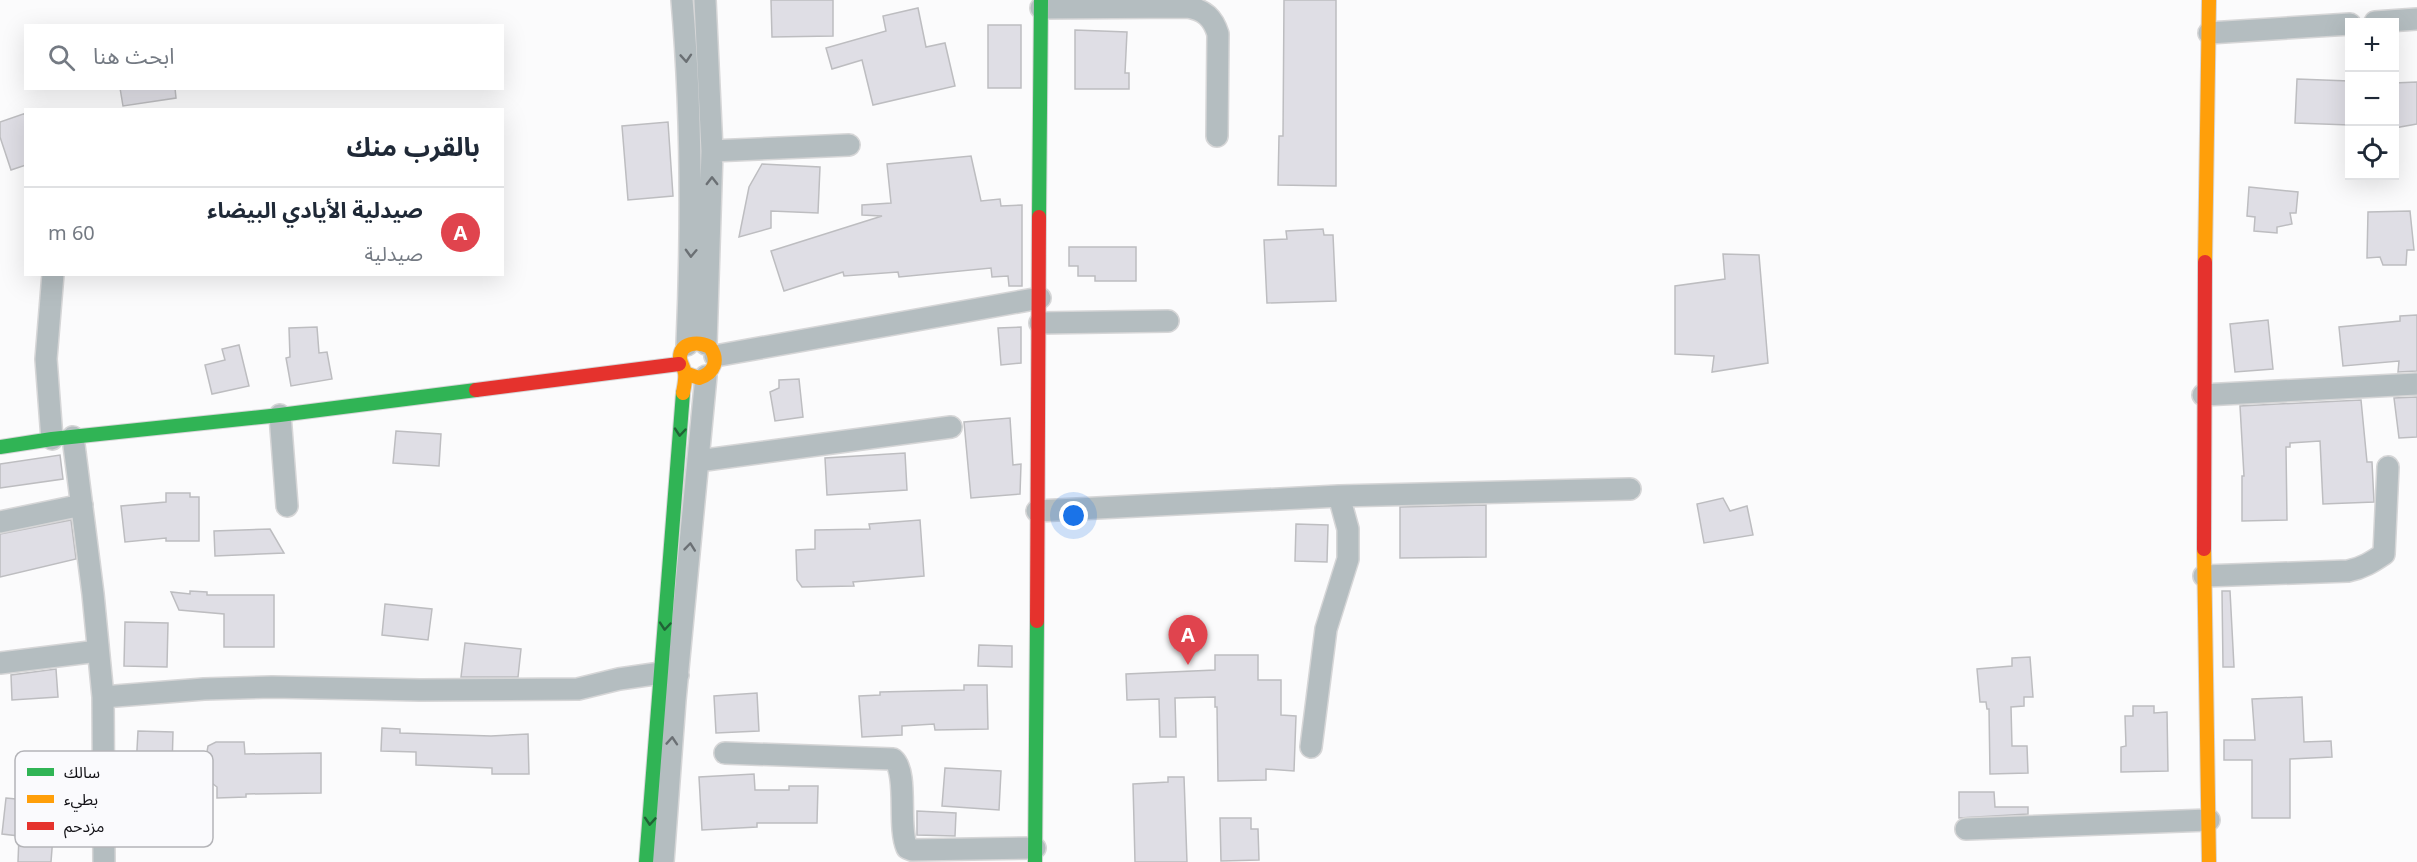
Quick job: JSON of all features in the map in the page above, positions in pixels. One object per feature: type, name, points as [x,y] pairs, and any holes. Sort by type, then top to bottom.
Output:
[{"type":"street","points":[[682,0],[689,103],[694,356],[699,378],[706,376]]},
{"type":"street","points":[[663,862],[669,674],[712,151],[705,0]]},
{"type":"street","points":[[2209,0],[2203,395],[2209,862]]},
{"type":"street","points":[[725,753],[893,759],[900,769],[902,833],[907,848],[1035,855],[1041,4],[1187,8],[1205,13],[1215,25],[1218,34],[1217,136]]},
{"type":"street","points":[[2399,20],[2417,19]]},
{"type":"street","points":[[2209,33],[2345,24]]},
{"type":"street","points":[[689,103],[711,101]]},
{"type":"street","points":[[712,151],[849,145]]},
{"type":"street","points":[[53,276],[46,359],[62,438],[82,505],[103,697],[103,751]]},
{"type":"street","points":[[0,447],[62,438],[280,416],[694,356],[1040,298]]},
{"type":"street","points":[[1040,322],[1168,321]]},
{"type":"street","points":[[646,862],[698,461],[706,376],[715,364],[694,356]]},
{"type":"street","points":[[2203,395],[2417,384]]},
{"type":"street","points":[[280,416],[287,506]]},
{"type":"street","points":[[698,461],[951,427]]},
{"type":"street","points":[[2204,576],[2348,571],[2362,568],[2384,554],[2388,467]]},
{"type":"street","points":[[1037,511],[1339,496],[1630,489]]},
{"type":"street","points":[[1311,747],[1326,629],[1348,559],[1348,529],[1339,496]]},
{"type":"street","points":[[0,522],[82,505]]},
{"type":"street","points":[[0,663],[98,651]]},
{"type":"street","points":[[103,697],[204,688],[420,690],[578,688],[619,679],[669,674]]},
{"type":"street","points":[[1966,829],[2209,820]]},
{"type":"street","points":[[104,847],[104,862]]},
{"type":"building","points":[[771,0],[833,0],[833,36],[772,37]]},
{"type":"building","points":[[1284,0],[1336,0],[1336,186],[1278,185],[1279,136],[1283,136]]},
{"type":"building","points":[[918,8],[926,47],[945,43],[955,86],[873,105],[862,60],[832,69],[826,48],[886,31],[883,16]]},
{"type":"building","points":[[988,25],[1021,25],[1021,88],[988,88]]},
{"type":"building","points":[[1075,30],[1127,32],[1125,73],[1129,73],[1129,89],[1075,89]]},
{"type":"building","points":[[2297,79],[2345,81],[2345,125],[2295,123]]},
{"type":"building","points":[[2417,82],[2417,124],[2399,127],[2399,83]]},
{"type":"building","points":[[120,90],[175,90],[176,98],[123,106]]},
{"type":"building","points":[[24,114],[24,166],[11,170],[0,137],[0,122]]},
{"type":"building","points":[[668,122],[673,196],[628,200],[622,126]]},
{"type":"building","points":[[971,156],[981,201],[1000,199],[1001,206],[1022,205],[1022,286],[1009,286],[1008,276],[992,277],[991,268],[899,277],[898,272],[844,276],[843,272],[784,291],[771,251],[882,216],[862,215],[862,205],[891,203],[887,164]]},
{"type":"building","points":[[762,164],[820,167],[818,213],[771,211],[771,228],[739,237],[749,187]]},
{"type":"building","points":[[2249,187],[2298,192],[2296,213],[2290,213],[2292,224],[2277,227],[2277,233],[2254,231],[2255,217],[2247,216]]},
{"type":"building","points":[[2410,211],[2414,250],[2407,250],[2406,265],[2383,265],[2380,257],[2367,258],[2368,212]]},
{"type":"building","points":[[1323,229],[1324,235],[1333,235],[1336,301],[1267,303],[1264,240],[1287,239],[1286,231]]},
{"type":"building","points":[[1069,247],[1136,247],[1136,281],[1095,281],[1095,276],[1078,276],[1078,266],[1069,266]]},
{"type":"building","points":[[1723,254],[1759,255],[1768,363],[1712,372],[1714,356],[1675,354],[1675,286],[1725,279]]},
{"type":"building","points":[[2417,315],[2417,371],[2398,372],[2399,361],[2343,366],[2339,327],[2400,321],[2400,316]]},
{"type":"building","points":[[2268,320],[2273,369],[2235,372],[2230,324]]},
{"type":"building","points":[[317,327],[319,353],[327,352],[332,379],[291,386],[286,358],[290,357],[289,328]]},
{"type":"building","points":[[1021,327],[1021,363],[1001,365],[998,328]]},
{"type":"building","points":[[239,345],[249,386],[212,394],[205,365],[225,360],[222,349]]},
{"type":"building","points":[[799,379],[803,417],[775,421],[770,392],[779,388],[779,380]]},
{"type":"building","points":[[2417,397],[2417,437],[2399,438],[2394,398]]},
{"type":"building","points":[[2361,400],[2367,462],[2372,462],[2374,502],[2323,504],[2320,441],[2290,443],[2290,447],[2286,447],[2287,520],[2242,521],[2242,476],[2244,476],[2240,406]]},
{"type":"building","points":[[1010,418],[1013,465],[1021,464],[1020,494],[971,498],[964,422]]},
{"type":"building","points":[[396,431],[441,434],[439,466],[393,463]]},
{"type":"building","points":[[905,453],[907,490],[827,495],[825,458]]},
{"type":"building","points":[[60,455],[63,479],[0,488],[0,464]]},
{"type":"building","points":[[166,493],[190,493],[190,497],[199,497],[199,541],[166,541],[166,538],[125,542],[121,506],[166,502]]},
{"type":"building","points":[[1723,498],[1730,511],[1747,506],[1753,535],[1704,543],[1697,504]]},
{"type":"building","points":[[1486,505],[1486,557],[1400,558],[1400,507]]},
{"type":"building","points":[[71,520],[76,559],[0,577],[0,534]]},
{"type":"building","points":[[920,520],[924,576],[853,582],[854,586],[802,587],[797,580],[796,550],[815,549],[815,530],[870,529],[869,524]]},
{"type":"building","points":[[1296,524],[1328,525],[1327,562],[1295,561]]},
{"type":"building","points":[[270,529],[284,553],[215,556],[214,531]]},
{"type":"building","points":[[190,591],[207,592],[207,595],[274,595],[274,647],[224,647],[224,614],[179,610],[171,592],[190,594]]},
{"type":"building","points":[[2222,591],[2230,591],[2234,667],[2223,667]]},
{"type":"building","points":[[385,604],[432,609],[428,640],[382,635]]},
{"type":"building","points":[[125,622],[168,623],[167,667],[124,666]]},
{"type":"building","points":[[465,643],[521,649],[518,677],[461,677]]},
{"type":"building","points":[[979,645],[1012,646],[1012,667],[978,666]]},
{"type":"building","points":[[1215,655],[1258,655],[1258,680],[1281,680],[1281,715],[1296,716],[1294,771],[1266,769],[1266,780],[1218,781],[1215,697],[1175,698],[1176,737],[1160,737],[1159,699],[1127,700],[1126,674],[1215,670]]},
{"type":"building","points":[[2030,657],[2033,697],[2024,697],[2024,706],[2011,707],[2012,746],[2027,746],[2028,773],[1990,774],[1989,709],[1987,709],[1986,702],[1980,702],[1977,669],[2012,666],[2012,658]]},
{"type":"building","points":[[56,669],[58,697],[12,700],[11,675]]},
{"type":"building","points":[[964,685],[987,685],[988,729],[935,730],[934,724],[902,726],[902,735],[862,737],[859,696],[880,695],[880,692],[964,690]]},
{"type":"building","points":[[757,693],[759,731],[716,733],[714,696]]},
{"type":"building","points":[[2302,697],[2304,742],[2331,741],[2332,757],[2290,759],[2290,818],[2252,818],[2252,760],[2224,760],[2224,740],[2255,740],[2252,699]]},
{"type":"building","points":[[2133,706],[2154,706],[2154,713],[2167,712],[2168,771],[2121,772],[2121,747],[2126,746],[2125,716],[2133,716]]},
{"type":"building","points":[[382,728],[400,729],[400,733],[491,736],[528,734],[529,774],[492,774],[492,768],[416,765],[416,752],[381,751]]},
{"type":"building","points":[[138,731],[173,732],[172,751],[137,751]]},
{"type":"building","points":[[216,742],[244,742],[245,754],[321,753],[321,793],[246,794],[246,797],[217,798],[217,787],[213,784],[213,751],[207,751],[208,746]]},
{"type":"building","points":[[945,768],[1001,771],[999,810],[942,806]]},
{"type":"building","points":[[754,774],[755,790],[789,790],[789,786],[818,786],[817,823],[757,823],[757,827],[702,830],[699,777]]},
{"type":"building","points":[[1168,777],[1184,777],[1187,862],[1135,862],[1133,784],[1168,782]]},
{"type":"building","points":[[1959,792],[1994,792],[1995,807],[2028,807],[2028,814],[1959,818]]},
{"type":"building","points":[[6,798],[15,799],[15,836],[2,834]]},
{"type":"building","points":[[917,811],[956,813],[955,836],[917,835]]},
{"type":"building","points":[[1220,818],[1251,818],[1251,829],[1258,829],[1259,860],[1221,861]]},
{"type":"building","points":[[19,847],[52,847],[51,862],[18,862]]},
{"type":"traffic: fast","points":[[1039,217],[1041,0]]},
{"type":"traffic: fast","points":[[0,447],[476,390]]},
{"type":"traffic: fast","points":[[646,862],[683,393]]},
{"type":"traffic: fast","points":[[1035,862],[1037,621]]},
{"type":"traffic: slow","points":[[2205,262],[2209,0]]},
{"type":"traffic: slow","points":[[683,393],[685,371],[680,359],[683,349],[690,344],[710,347],[715,361],[709,373],[699,378],[685,373]]},
{"type":"traffic: slow","points":[[2204,549],[2209,862]]},
{"type":"traffic: jam","points":[[1037,621],[1039,217]]},
{"type":"traffic: jam","points":[[2204,549],[2205,262]]},
{"type":"traffic: jam","points":[[476,390],[679,364]]},
{"type":"place","name":"صيدلية الأيادي البيضاء","points":[[1188,665]]}]
